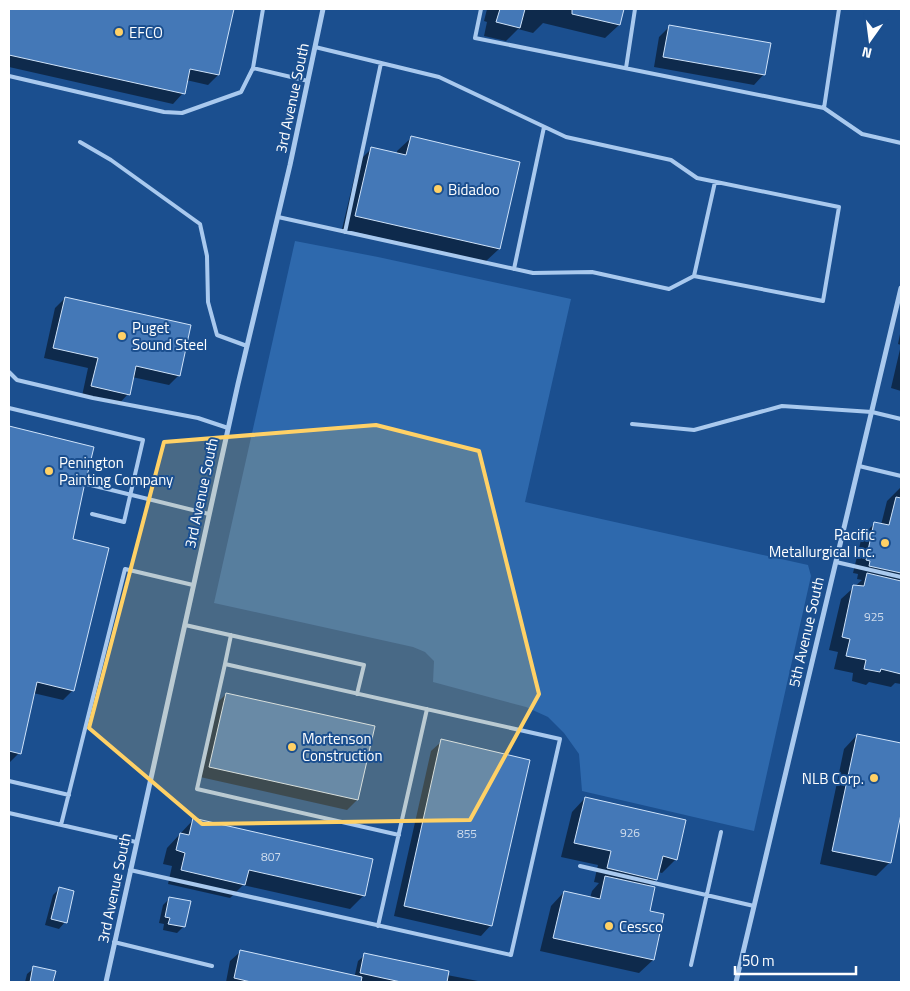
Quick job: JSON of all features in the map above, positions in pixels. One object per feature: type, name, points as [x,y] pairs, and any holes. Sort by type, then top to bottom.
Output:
[{"type":"street","name":"3rd Avenue South","points":[[106,982],[228,428],[278,217],[324,9]]},
{"type":"street","name":"5th Avenue South","points":[[736,982],[901,288]]},
{"type":"lane","points":[[9,76],[164,112],[182,113],[241,92],[253,68],[263,9]]},
{"type":"lane","points":[[481,9],[475,38],[824,108],[862,134],[901,142]]},
{"type":"lane","points":[[626,68],[635,9]]},
{"type":"lane","points":[[824,108],[839,9]]},
{"type":"lane","points":[[278,217],[532,272],[592,272],[669,289],[694,276],[823,301],[839,208],[697,178],[671,160],[566,137],[439,77],[315,47]]},
{"type":"lane","points":[[345,232],[381,63]]},
{"type":"lane","points":[[253,68],[308,81]]},
{"type":"lane","points":[[514,269],[544,126]]},
{"type":"lane","points":[[80,142],[119,165],[200,224],[207,256],[208,302],[217,335],[247,346]]},
{"type":"lane","points":[[694,276],[715,182]]},
{"type":"lane","points":[[9,372],[17,380],[93,398],[198,418],[228,428]]},
{"type":"lane","points":[[632,424],[694,430],[782,406],[872,412],[901,419]]},
{"type":"lane","points":[[9,408],[143,440],[124,522],[92,514]]},
{"type":"lane","points":[[859,466],[901,476]]},
{"type":"lane","points":[[87,484],[209,514]]},
{"type":"lane","points":[[836,562],[901,577]]},
{"type":"lane","points":[[61,825],[125,569],[193,585]]},
{"type":"lane","points":[[185,625],[364,665],[358,694]]},
{"type":"lane","points":[[232,635],[197,789],[399,835]]},
{"type":"lane","points":[[130,870],[511,955],[560,739],[225,664]]},
{"type":"lane","points":[[378,926],[427,709]]},
{"type":"lane","points":[[9,781],[69,795]]},
{"type":"lane","points":[[9,813],[136,842]]},
{"type":"lane","points":[[691,965],[721,832]]},
{"type":"lane","points":[[580,866],[754,906]]},
{"type":"lane","points":[[114,942],[212,966]]},
{"type":"highlighted area","points":[[376,425],[479,451],[539,694],[470,820],[202,824],[89,728],[164,442]]},
{"type":"shaded area","points":[[295,241],[571,299],[525,502],[808,565],[811,576],[754,831],[582,791],[579,754],[564,733],[548,717],[526,707],[433,682],[434,661],[425,652],[413,647],[214,603]]},
{"type":"building","name":"EFCO","points":[[9,9],[234,9],[219,75],[190,69],[185,94],[9,55]]},
{"type":"building","points":[[500,9],[525,9],[520,28],[496,22]]},
{"type":"building","points":[[572,9],[624,9],[620,25],[572,14]]},
{"type":"building","points":[[669,25],[771,43],[765,75],[663,57]]},
{"type":"building","name":"Bidadoo","points":[[411,136],[520,162],[500,249],[355,216],[371,147],[406,155]]},
{"type":"building","name":"Puget Sound Steel","points":[[65,297],[191,325],[180,376],[136,366],[130,395],[91,386],[98,358],[53,348]]},
{"type":"building","points":[[9,426],[94,447],[86,480],[83,484],[84,487],[73,539],[109,548],[74,691],[37,682],[21,754],[9,751]]},
{"type":"building","name":"Pacific Metallurgical Inc.","points":[[896,497],[901,498],[901,573],[869,566],[870,561],[866,560],[874,522],[889,525]]},
{"type":"building","points":[[867,573],[901,581],[901,674],[881,669],[880,672],[864,669],[866,660],[846,656],[850,639],[842,637],[853,585],[864,586]]},
{"type":"building","name":"Mortenson Construction","points":[[226,693],[375,726],[358,800],[209,767]]},
{"type":"building","name":"NLB Corp.","points":[[857,734],[901,743],[901,814],[891,863],[832,851]]},
{"type":"building","points":[[441,739],[530,760],[492,926],[404,906]]},
{"type":"building","points":[[585,797],[686,820],[677,860],[663,856],[657,880],[607,868],[611,851],[574,843]]},
{"type":"building","points":[[193,818],[373,859],[365,896],[249,870],[245,885],[181,870],[185,853],[176,850],[180,833],[189,835]]},
{"type":"building","name":"Cessco","points":[[605,876],[655,887],[650,911],[664,914],[654,960],[553,938],[564,891],[600,899]]},
{"type":"building","points":[[59,887],[74,891],[67,923],[51,919]]},
{"type":"building","points":[[169,897],[191,901],[185,927],[168,924],[170,918],[165,917]]},
{"type":"building","points":[[240,950],[362,977],[361,982],[251,982],[234,978]]},
{"type":"building","points":[[364,953],[449,971],[447,982],[401,982],[360,973]]},
{"type":"building","points":[[33,966],[56,971],[53,982],[30,982]]},
{"type":"place","name":"EFCO","points":[[119,32]]},
{"type":"place","name":"Bidadoo","points":[[438,189]]},
{"type":"place","name":"Puget Sound Steel","points":[[122,336]]},
{"type":"place","name":"Penington Painting Company","points":[[49,471]]},
{"type":"place","name":"Pacific Metallurgical Inc.","points":[[885,543]]},
{"type":"place","name":"Mortenson Construction","points":[[292,747]]},
{"type":"place","name":"NLB Corp.","points":[[874,778]]},
{"type":"place","name":"Cessco","points":[[609,926]]}]
